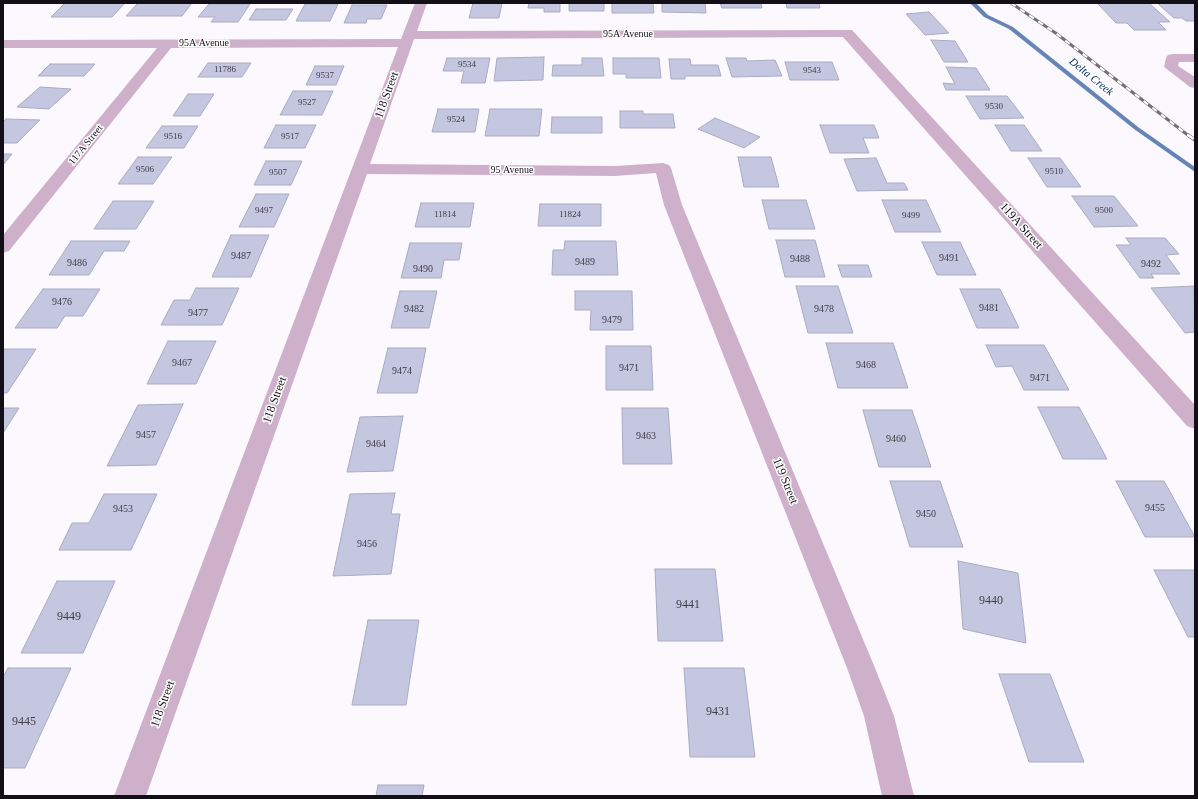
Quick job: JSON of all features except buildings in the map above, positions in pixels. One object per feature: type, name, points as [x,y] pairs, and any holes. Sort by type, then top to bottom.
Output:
[{"type":"street","name":"118 Street","points":[[130,796],[421,3]]},
{"type":"street","name":"95A Avenue","points":[[3,44],[847,33]]},
{"type":"street","name":"119A Street","points":[[847,33],[1195,420]]},
{"type":"street","name":"117A Street","points":[[3,247],[168,43]]},
{"type":"street","points":[[1195,58],[1173,58],[1171,67],[1195,84]]},
{"type":"street","name":"95 Avenue","points":[[360,169],[615,171],[663,168]]},
{"type":"street","name":"119 Street","points":[[663,168],[673,205],[864,674],[879,716],[898,796]]},
{"type":"waterway","name":"Delta Creek","points":[[973,3],[986,16],[1011,28],[1136,128],[1195,170]]},
{"type":"railway","points":[[1011,3],[1057,34],[1189,136]]},
{"type":"railway","points":[[1188,135],[1195,140]]}]
